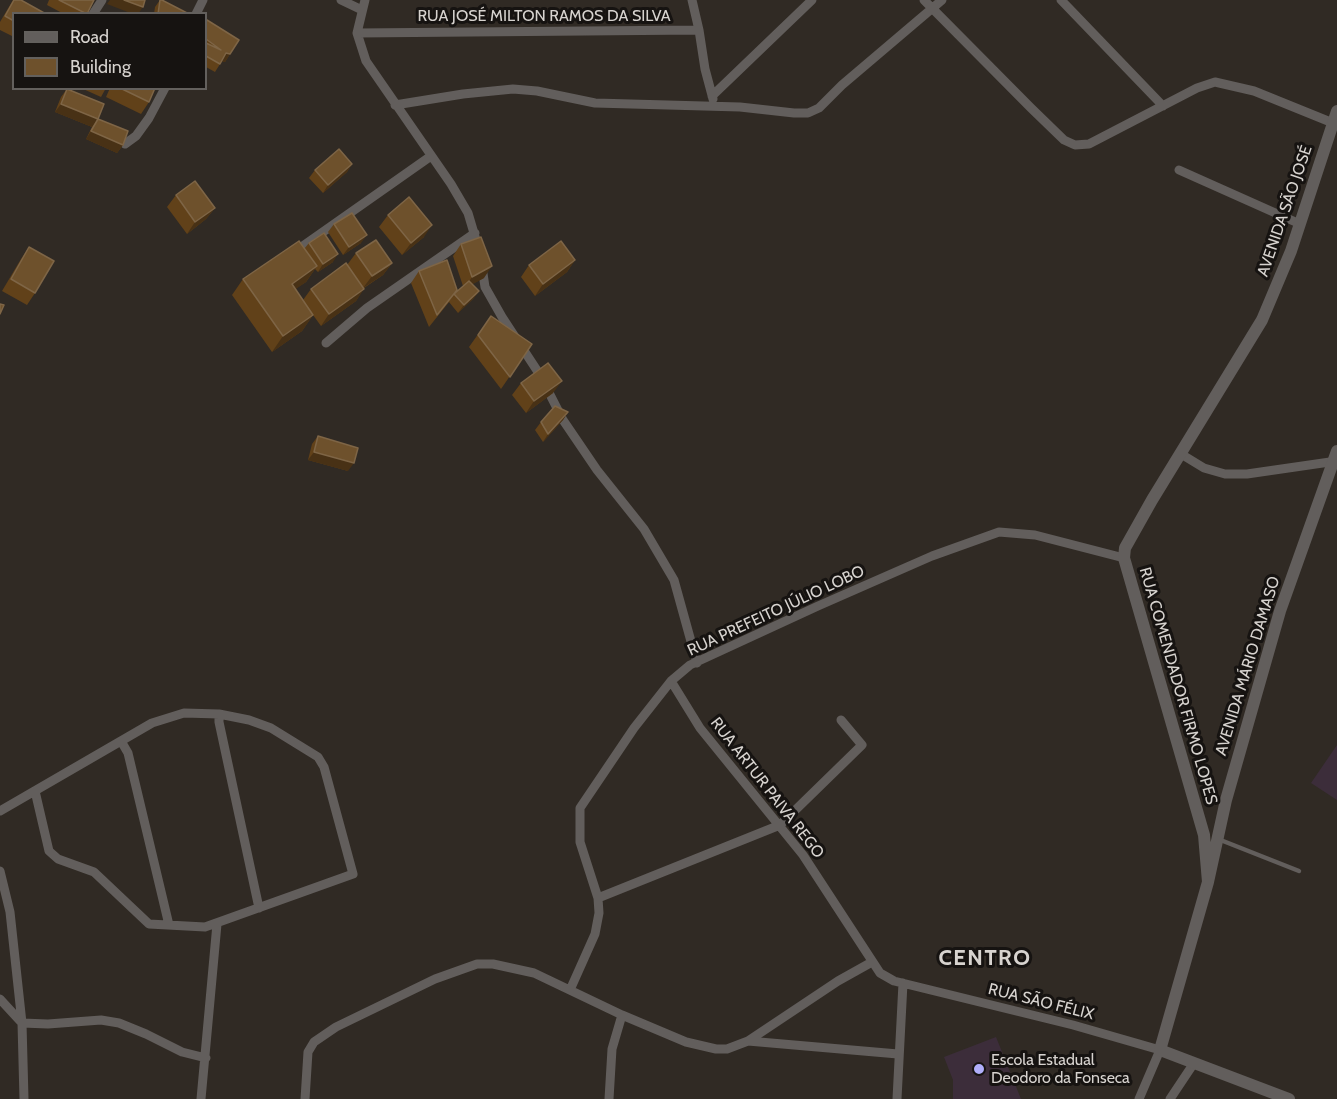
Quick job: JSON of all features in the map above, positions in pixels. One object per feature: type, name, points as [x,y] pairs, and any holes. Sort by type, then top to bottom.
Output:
[{"type":"street","points":[[341,0],[362,10]]},
{"type":"street","points":[[365,0],[357,33],[366,61],[457,193],[468,213],[475,233],[485,286],[502,317],[540,375],[562,420],[644,529],[674,580],[697,663]]},
{"type":"street","name":"RUA JOSÉ MILTON RAMOS DA SILVA","points":[[357,33],[699,30],[692,0]]},
{"type":"street","points":[[712,96],[812,0]]},
{"type":"street","points":[[924,0],[1064,140],[1075,145],[1089,144],[1209,83],[1221,82],[1254,91],[1336,120]]},
{"type":"street","points":[[395,105],[513,89],[537,91],[596,103],[813,112],[942,0]]},
{"type":"street","points":[[1061,0],[1163,106]]},
{"type":"street","points":[[699,30],[703,59],[716,107]]},
{"type":"street","points":[[125,144],[136,136],[149,118],[164,90]]},
{"type":"street","name":"AVENIDA SÃO JOSÉ","points":[[1262,320],[1291,251],[1336,120]]},
{"type":"street","points":[[289,255],[431,156]]},
{"type":"street","points":[[1179,170],[1300,224]]},
{"type":"street","points":[[326,343],[367,308],[475,233]]},
{"type":"street","name":"RUA COMENDADOR FIRMO LOPES","points":[[1208,882],[1204,835],[1124,558],[1125,548],[1152,500],[1262,320]]},
{"type":"street","points":[[1181,454],[1204,468],[1225,474],[1296,469],[1335,458]]},
{"type":"street","name":"AVENIDA MÁRIO DAMASO","points":[[1160,1050],[1208,882],[1226,800],[1280,611],[1335,458]]},
{"type":"street","name":"RUA PREFEITO JÚLIO LOBO","points":[[570,990],[595,934],[599,913],[598,898],[580,842],[580,808],[634,728],[671,681],[690,665],[932,556],[999,532],[1035,535],[1124,558]]},
{"type":"street","name":"RUA ARTUR PAIVA REGO","points":[[671,681],[700,728],[803,855],[880,973]]},
{"type":"street","points":[[0,811],[152,723],[173,715],[196,712],[219,714],[249,720],[271,728],[318,757],[324,767],[353,874],[205,927],[149,924],[94,872],[58,859],[49,851],[35,791]]},
{"type":"street","points":[[219,714],[259,908]]},
{"type":"street","points":[[598,898],[780,825],[862,745],[841,720]]},
{"type":"street","points":[[121,741],[128,753],[169,925]]},
{"type":"street","points":[[0,871],[10,912],[22,1023],[24,1099]]},
{"type":"street","points":[[201,1099],[217,924]]},
{"type":"street","points":[[305,1099],[308,1052],[314,1042],[336,1027],[435,979],[477,964],[493,964],[534,973],[622,1015],[686,1042],[716,1049],[727,1049],[748,1041],[838,981],[872,963]]},
{"type":"street","name":"RUA SÃO FÉLIX","points":[[880,973],[894,981],[1073,1025],[1160,1050]]},
{"type":"street","points":[[897,1099],[903,983]]},
{"type":"street","points":[[0,999],[22,1023],[48,1024],[101,1020],[119,1023],[182,1052],[206,1058]]},
{"type":"street","points":[[609,1099],[612,1049],[622,1015]]},
{"type":"street","points":[[748,1041],[898,1054]]},
{"type":"street","points":[[1139,1099],[1160,1050],[1289,1099]]},
{"type":"street","points":[[1170,1099],[1194,1063]]},
{"type":"lane","points":[[1204,835],[1299,871]]},
{"type":"shaded area","points":[[1337,745],[1337,800],[1311,783]]},
{"type":"shaded area","name":"Escola Estadual Deodoro da Fonseca","points":[[996,1037],[1021,1099],[953,1099],[953,1080],[944,1057]]},
{"type":"building","points":[[14,0],[21,0],[42,12],[12,12],[12,20],[5,16]]},
{"type":"building","points":[[59,0],[94,0],[88,12],[83,12]]},
{"type":"building","points":[[124,0],[145,0],[143,7]]},
{"type":"building","points":[[160,0],[162,0],[185,12],[158,12]]},
{"type":"building","points":[[207,20],[239,40],[230,54],[226,53],[220,64],[207,57],[207,43],[221,50],[207,40]]},
{"type":"building","points":[[67,90],[69,90],[104,104],[98,119],[61,104]]},
{"type":"building","points":[[124,90],[154,90],[149,102]]},
{"type":"building","points":[[98,119],[128,131],[123,145],[91,131]]},
{"type":"building","points":[[339,149],[352,164],[328,185],[315,170]]},
{"type":"building","points":[[195,181],[215,208],[195,222],[176,195]]},
{"type":"building","points":[[409,197],[432,225],[411,243],[388,215]]},
{"type":"building","points":[[352,213],[367,235],[349,247],[334,224]]},
{"type":"building","points":[[324,233],[338,254],[323,264],[309,243]]},
{"type":"building","points":[[481,237],[492,266],[472,277],[461,244]]},
{"type":"building","points":[[376,240],[392,263],[372,276],[356,253]]},
{"type":"building","points":[[299,241],[317,266],[292,284],[313,315],[283,336],[243,279]]},
{"type":"building","points":[[561,241],[575,260],[543,284],[529,265]]},
{"type":"building","points":[[29,247],[54,261],[35,293],[11,279]]},
{"type":"building","points":[[447,260],[457,290],[437,315],[419,271]]},
{"type":"building","points":[[346,263],[364,289],[329,314],[311,289]]},
{"type":"building","points":[[469,281],[479,291],[464,305],[454,294]]},
{"type":"building","points":[[491,316],[532,344],[510,377],[478,335]]},
{"type":"building","points":[[548,363],[562,381],[534,401],[521,383]]},
{"type":"building","points":[[555,406],[568,412],[548,434],[541,422]]},
{"type":"building","points":[[318,436],[358,448],[354,463],[314,452]]},
{"type":"place","name":"Escola Estadual Deodoro da Fonseca","points":[[979,1069]]},
{"type":"district","name":"CENTRO","points":[[985,959]]}]
